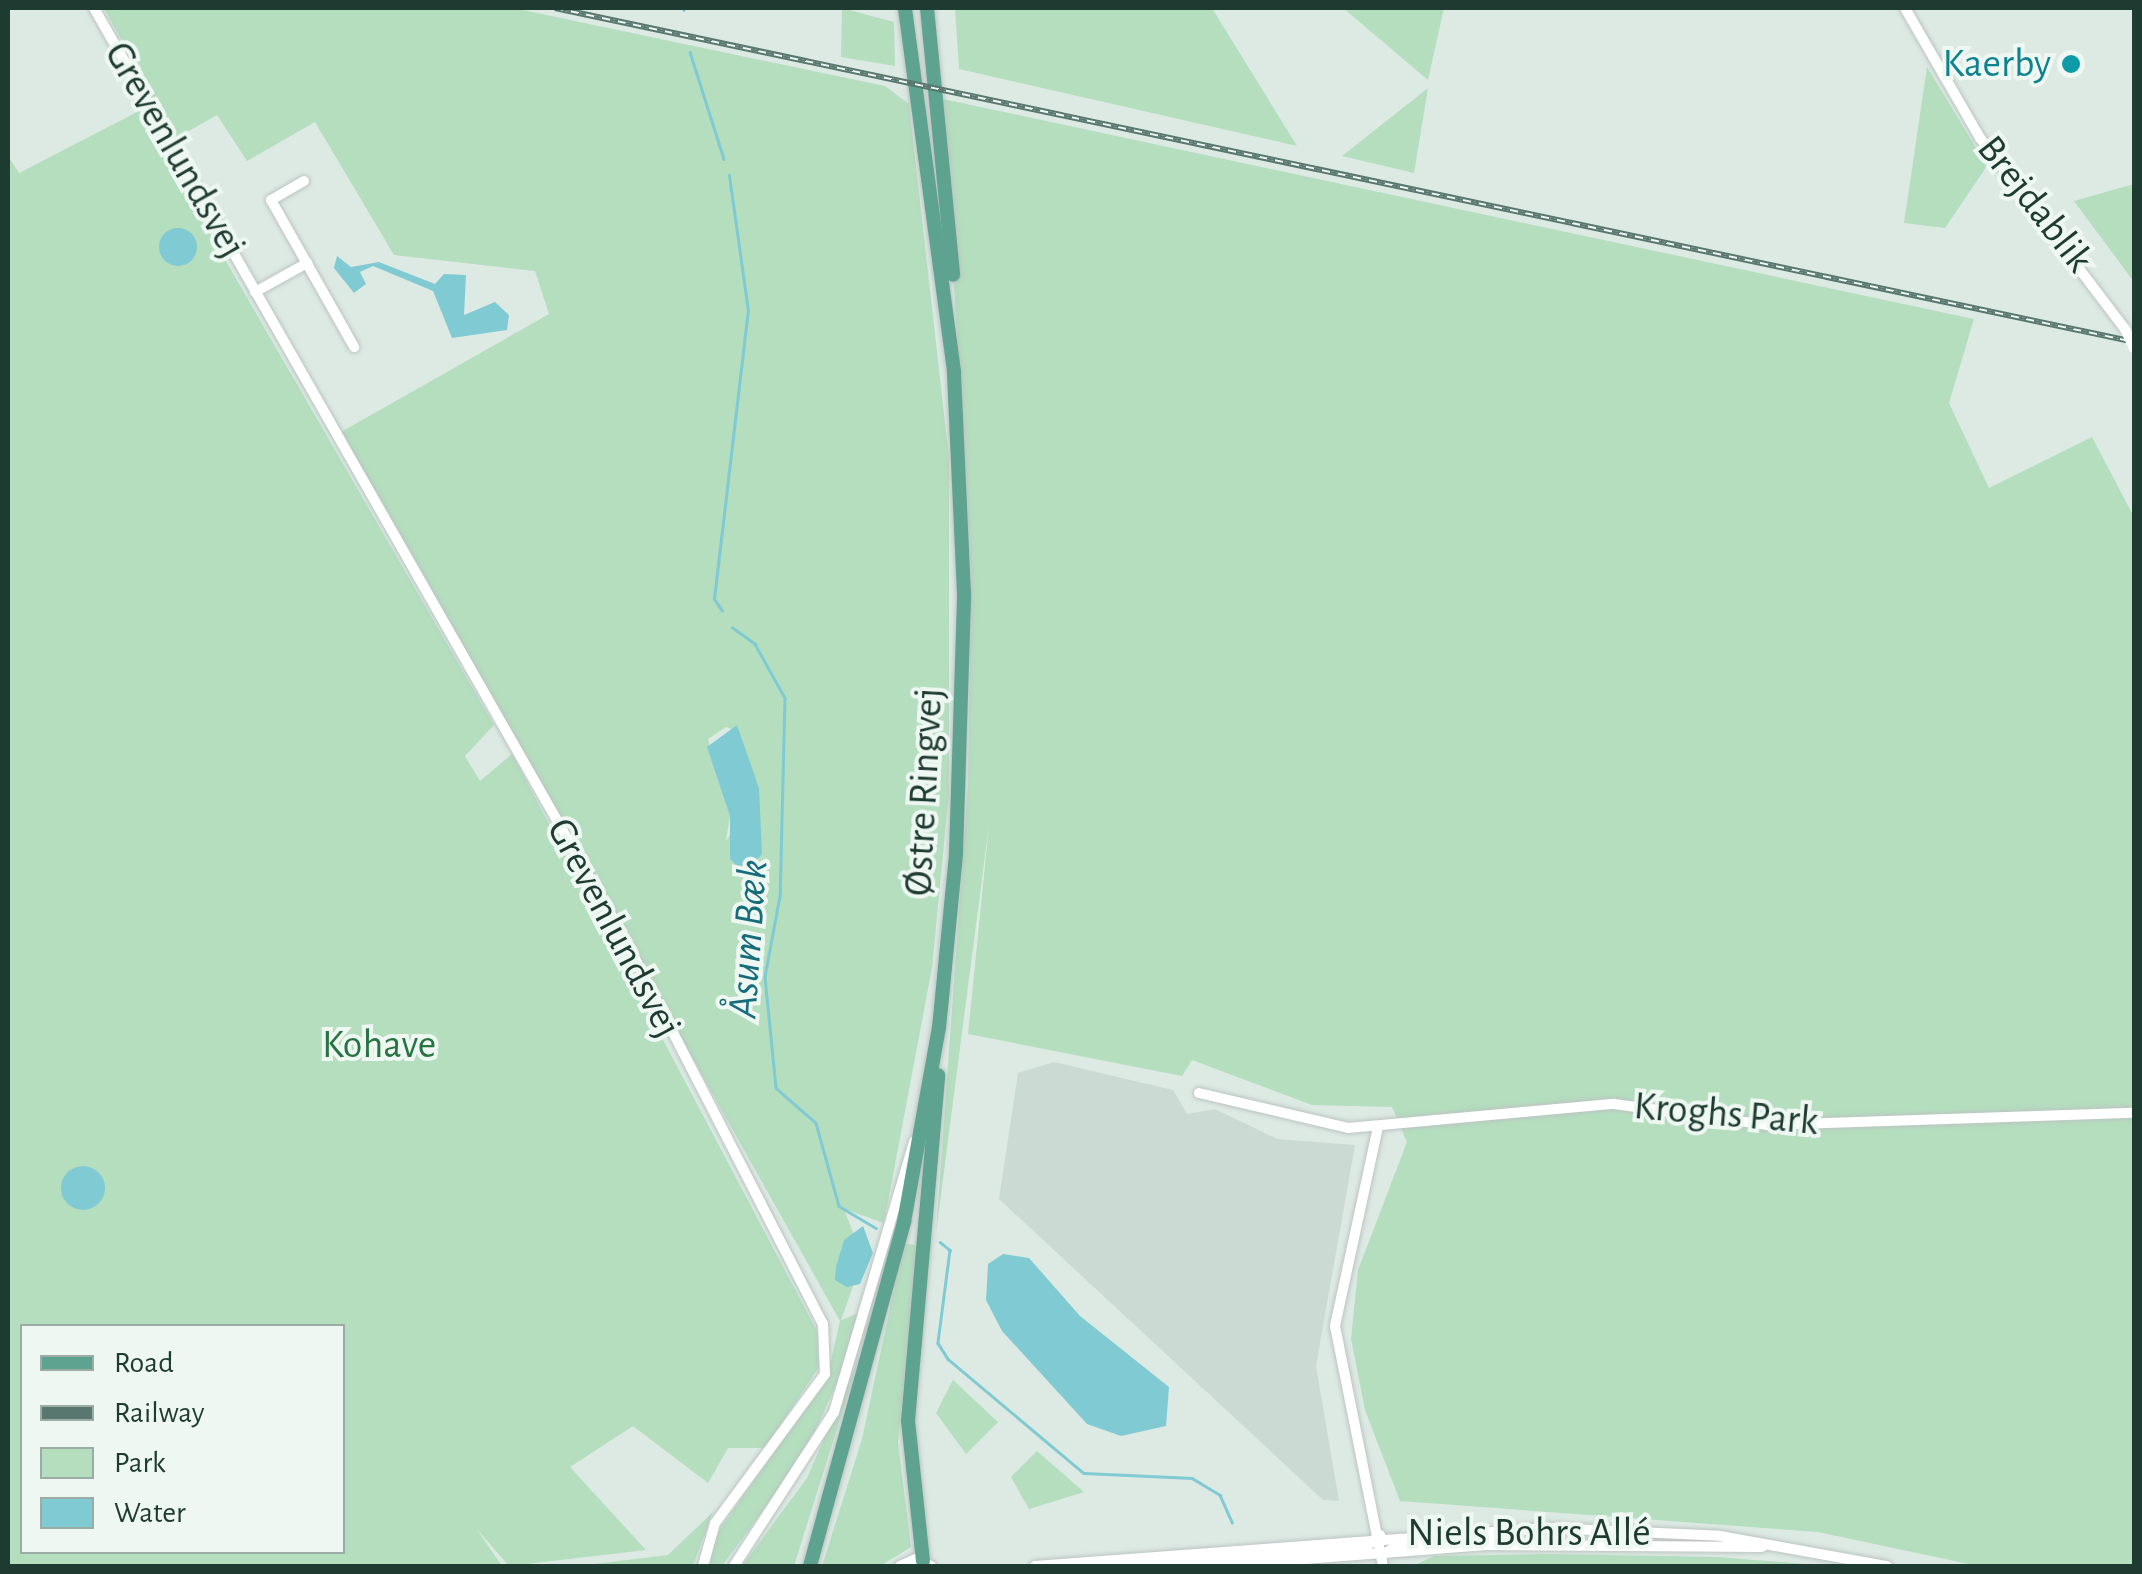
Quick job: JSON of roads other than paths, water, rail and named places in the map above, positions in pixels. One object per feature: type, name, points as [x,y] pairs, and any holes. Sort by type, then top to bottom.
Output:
[{"type":"main road","name":"Østre Ringvej","points":[[810,1566],[879,1330],[922,1123],[939,1028],[963,719],[954,371],[904,8]]},
{"type":"main road","points":[[927,8],[954,371]]},
{"type":"main road","points":[[927,1564],[908,1421],[939,1028]]},
{"type":"street","name":"Grevenlundsvej","points":[[94,8],[628,945],[823,1324],[825,1374],[715,1523],[703,1566]]},
{"type":"street","name":"Brejdablik","points":[[1905,8],[1980,138],[2125,330],[2134,348]]},
{"type":"street","name":"Grevenlundsvej","points":[[304,181],[271,200],[354,347]]},
{"type":"street","name":"Grevenlundsvej","points":[[256,292],[307,263]]},
{"type":"street","name":"Kroghs Park","points":[[1199,1093],[1314,1125],[1378,1127],[1614,1104],[1767,1125],[2134,1114]]},
{"type":"street","points":[[734,1566],[834,1412],[922,1123]]},
{"type":"street","points":[[1378,1127],[1335,1326],[1338,1376],[1380,1534],[1383,1561]]},
{"type":"street","points":[[1383,1561],[1402,1542],[1614,1530]]},
{"type":"street","name":"Niels Bohrs Allé","points":[[1035,1566],[1380,1534],[1614,1530],[1783,1547],[1887,1566]]},
{"type":"street","points":[[1121,1566],[1365,1548],[1380,1534]]},
{"type":"street","name":"Niels Bohrs Allé","points":[[1214,1566],[1383,1561],[1490,1545],[1783,1547]]},
{"type":"street","points":[[900,1566],[927,1564]]},
{"type":"water","points":[[178,228],[191,234],[197,247],[191,260],[178,266],[165,260],[159,247],[165,234]]},
{"type":"water","points":[[337,256],[351,267],[379,262],[435,284],[444,274],[466,275],[464,315],[495,302],[509,315],[507,330],[452,338],[433,291],[373,266],[360,272],[366,284],[354,293],[334,268]]},
{"type":"water","points":[[737,725],[759,788],[762,854],[745,873],[730,859],[730,816],[707,747]]},
{"type":"water","points":[[83,1166],[98,1173],[105,1188],[98,1203],[83,1210],[68,1203],[61,1188],[68,1173]]},
{"type":"water","points":[[863,1226],[873,1253],[860,1284],[847,1287],[835,1280],[836,1267],[844,1240]]},
{"type":"water","points":[[1003,1254],[1029,1258],[1080,1316],[1169,1387],[1166,1426],[1121,1436],[1087,1424],[1002,1331],[986,1300],[988,1264]]},
{"type":"waterway","name":"Åsum Bæk","points":[[690,52],[724,159]]},
{"type":"waterway","name":"Åsum Bæk","points":[[722,611],[714,599],[748,311],[729,175]]},
{"type":"waterway","name":"Åsum Bæk","points":[[732,627],[755,644],[785,698],[780,896],[765,977],[776,1088],[816,1123],[839,1206],[876,1228]]},
{"type":"waterway","name":"Åsum Bæk","points":[[940,1242],[950,1250],[938,1343],[948,1359],[1084,1473],[1192,1478],[1220,1495],[1232,1522]]},
{"type":"railway","points":[[555,8],[2134,342]]},
{"type":"place","name":"Kaerby","points":[[2071,64]]},
{"type":"park label","name":"Kohave","points":[[379,1045]]}]
